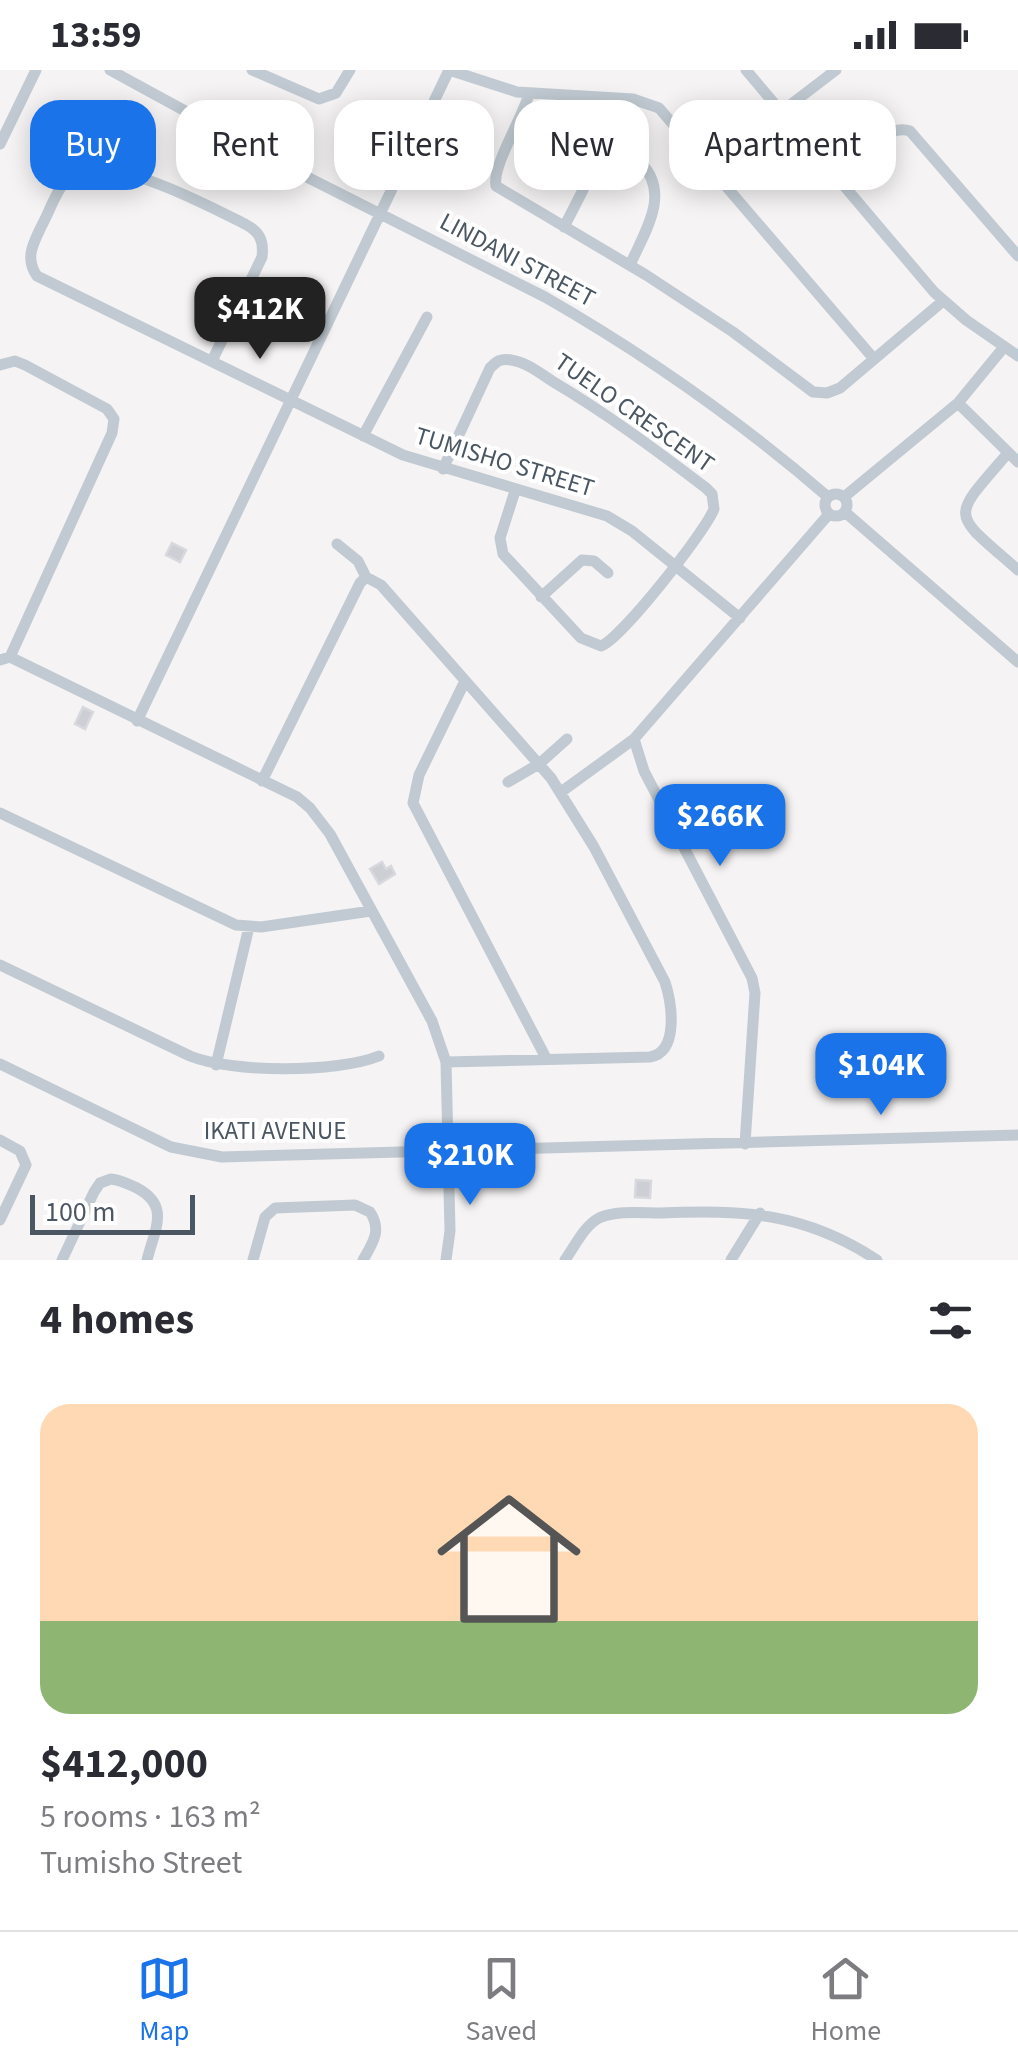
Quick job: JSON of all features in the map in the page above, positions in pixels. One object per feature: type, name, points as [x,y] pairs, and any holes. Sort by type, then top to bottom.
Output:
[{"type":"street","points":[[0,144],[36,70]]},
{"type":"street","name":"LINDANI STREET","points":[[110,70],[194,118],[545,296],[725,413],[828,497]]},
{"type":"street","points":[[252,70],[319,99],[336,93],[350,70]]},
{"type":"street","points":[[136,721],[448,70],[528,94],[642,100],[659,108],[874,359]]},
{"type":"street","points":[[746,70],[771,100]]},
{"type":"street","points":[[797,100],[836,70]]},
{"type":"street","points":[[528,94],[522,119],[494,180],[508,196],[630,265],[733,332],[813,392],[827,393],[840,388],[943,301]]},
{"type":"street","points":[[896,130],[910,131],[1018,256]]},
{"type":"street","points":[[564,226],[605,148],[618,148],[637,158],[654,178],[657,191],[653,213],[630,265]]},
{"type":"street","name":"TUMISHO STREET","points":[[212,360],[262,257],[262,239],[246,224],[153,181],[80,170],[60,189],[32,245],[30,264],[37,276],[363,436],[443,469],[607,516],[632,531],[740,618]]},
{"type":"street","points":[[847,190],[943,301],[1018,356]]},
{"type":"street","points":[[363,436],[427,317]]},
{"type":"street","points":[[844,497],[958,403],[1004,347]]},
{"type":"street","name":"TUELO CRESCENT","points":[[443,469],[490,368],[502,359],[525,364],[653,447],[712,494],[714,509],[617,636],[601,646],[580,638],[509,562],[500,547],[515,491]]},
{"type":"street","points":[[3,363],[25,365],[112,414],[112,433],[5,658],[297,798],[317,815],[432,1020],[446,1062],[450,1230],[446,1260]]},
{"type":"street","points":[[958,403],[1013,457],[968,500],[964,512],[967,524],[1018,570]]},
{"type":"street","points":[[828,497],[844,497],[848,502],[845,512],[837,517],[828,514],[828,497]]},
{"type":"street","points":[[845,512],[1018,662]]},
{"type":"street","points":[[561,792],[634,739],[828,514]]},
{"type":"street","points":[[337,544],[358,561],[561,792],[665,982],[670,1003],[670,1035],[659,1055],[446,1062]]},
{"type":"street","points":[[540,596],[582,560],[594,561],[608,574]]},
{"type":"street","points":[[262,781],[360,583],[371,579]]},
{"type":"street","points":[[465,681],[418,775],[413,804],[546,1058]]},
{"type":"street","points":[[508,782],[539,764],[567,739]]},
{"type":"street","points":[[634,739],[644,770],[752,978],[755,994],[745,1144]]},
{"type":"street","points":[[0,813],[224,920],[249,927],[371,911]]},
{"type":"street","points":[[216,1066],[249,927]]},
{"type":"street","points":[[0,965],[216,1066],[337,1065],[379,1056]]},
{"type":"street","name":"IKATI AVENUE","points":[[0,1064],[158,1141],[196,1154],[249,1157],[1018,1135]]},
{"type":"street","points":[[0,1140],[20,1151],[26,1165],[0,1220]]},
{"type":"street","points":[[62,1260],[94,1192],[111,1179],[146,1192],[156,1203],[158,1217],[147,1260]]},
{"type":"street","points":[[253,1260],[265,1217],[275,1208],[355,1205],[370,1212],[377,1227],[374,1242],[362,1260]]},
{"type":"street","points":[[565,1260],[594,1222],[616,1214],[719,1211],[760,1213],[826,1232],[876,1260]]},
{"type":"street","points":[[732,1260],[760,1213]]},
{"type":"building","points":[[172,543],[186,550],[180,562],[166,555]]},
{"type":"building","points":[[83,707],[93,712],[85,729],[75,724]]},
{"type":"building","points":[[382,862],[386,869],[391,866],[395,874],[379,884],[370,869]]},
{"type":"building","points":[[636,1180],[651,1181],[650,1198],[635,1197]]}]
